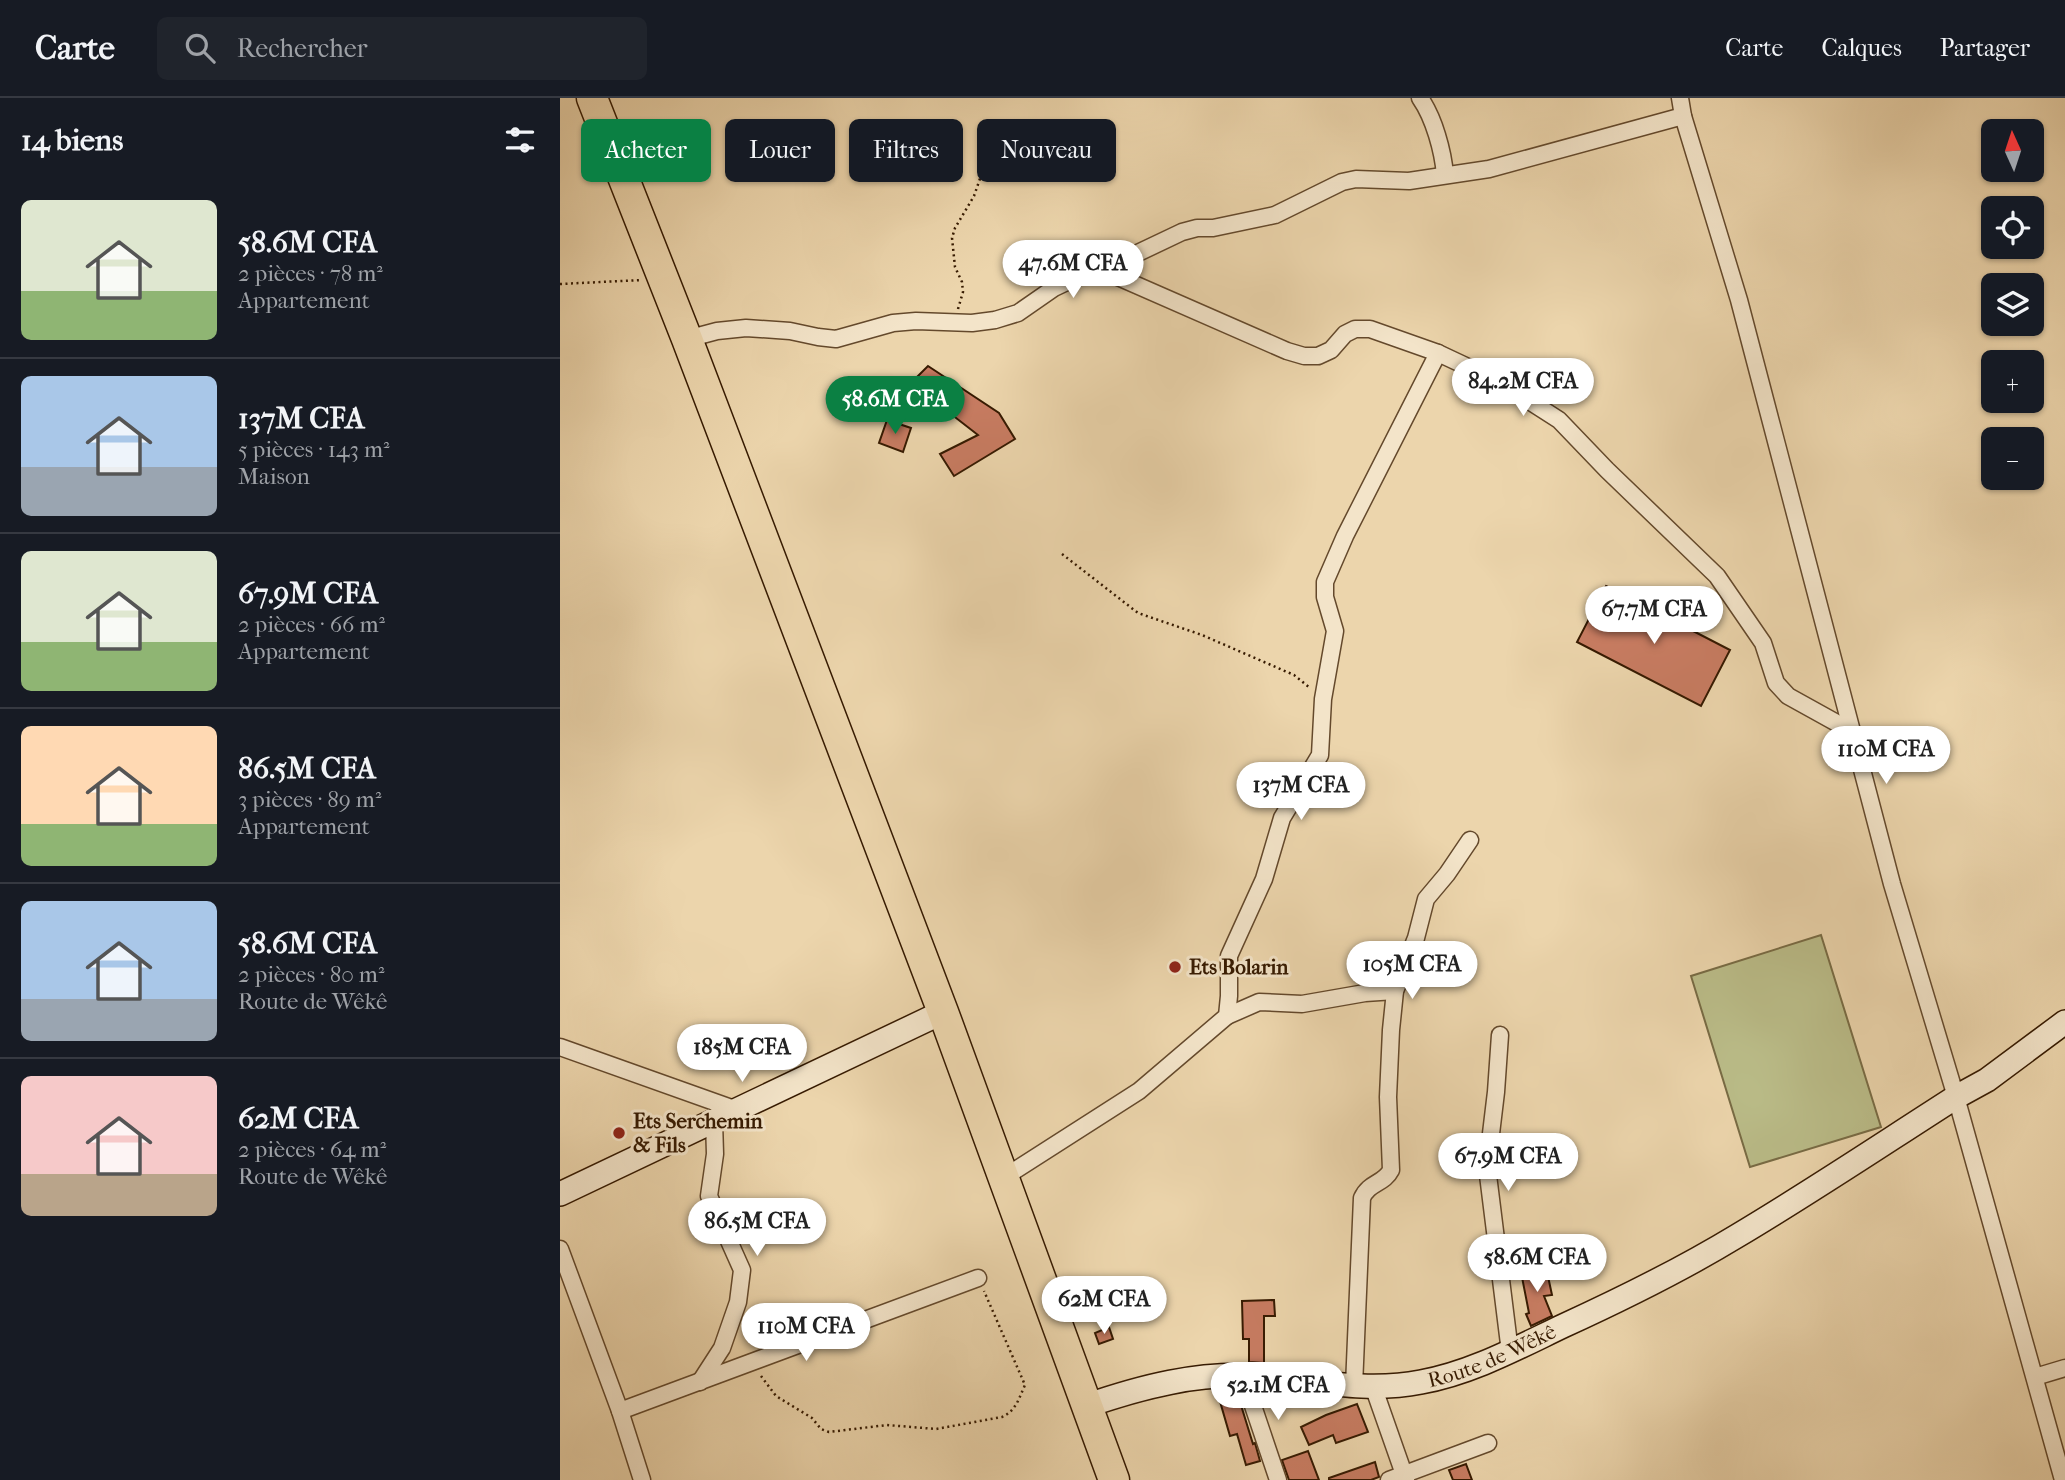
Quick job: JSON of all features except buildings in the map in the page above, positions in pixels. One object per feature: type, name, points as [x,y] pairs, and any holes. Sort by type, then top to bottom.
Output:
[{"type":"highway","points":[[592,98],[687,339],[943,1012],[1114,1480]]},
{"type":"street","points":[[1420,98],[1431,117],[1445,175]]},
{"type":"street","points":[[1680,98],[1683,116],[1740,300],[1892,884],[1956,1097],[2063,1480]]},
{"type":"street","points":[[687,339],[717,331],[746,328],[790,331],[836,339],[893,323],[972,323],[995,320],[1018,313],[1054,288],[1073,279],[1102,270],[1182,232],[1275,215],[1342,182],[1356,179],[1409,181],[1489,169],[1683,116]]},
{"type":"street","points":[[1102,270],[1304,356],[1318,356],[1331,350],[1345,334],[1355,329],[1370,329],[1438,353],[1504,384],[1559,420],[1717,576],[1763,643],[1776,683],[1788,696],[1853,732]]},
{"type":"street","points":[[1227,1016],[1228,956],[1264,879],[1282,818],[1320,755],[1323,699],[1335,631],[1325,597],[1325,582],[1345,536],[1438,353]]},
{"type":"street","points":[[1469,840],[1447,874],[1426,899],[1416,938],[1395,991],[1388,1097],[1391,1170],[1388,1177],[1366,1190],[1362,1198],[1364,1386],[1400,1478],[1488,1443]]},
{"type":"street","points":[[1003,1178],[1139,1091],[1227,1016],[1259,1002],[1302,1004],[1365,993],[1395,991]]},
{"type":"street","points":[[560,1194],[943,1012]]},
{"type":"street","name":"Route de Wêkê","points":[[1086,1406],[1129,1391],[1166,1383],[1226,1376],[1364,1386],[1419,1383],[1482,1365],[1646,1287],[1737,1237],[1987,1080],[2065,1022]]},
{"type":"street","points":[[1500,1035],[1487,1167],[1510,1352]]},
{"type":"street","points":[[560,1047],[737,1110]]},
{"type":"street","points":[[700,1382],[722,1348],[738,1302],[742,1270],[709,1196],[715,1154],[714,1121]]},
{"type":"street","points":[[560,1249],[620,1411],[642,1480]]},
{"type":"street","points":[[620,1411],[978,1278]]},
{"type":"street","points":[[2035,1377],[2065,1367]]},
{"type":"street","points":[[1243,1376],[1278,1480]]},
{"type":"path","points":[[954,322],[963,292],[955,267],[952,238],[979,182]]},
{"type":"path","points":[[560,284],[663,279]]},
{"type":"path","points":[[1062,555],[1138,613],[1202,635],[1294,675],[1323,699]]},
{"type":"path","points":[[751,1363],[776,1396],[829,1432],[887,1425],[936,1429],[1002,1418],[1015,1408],[1025,1385],[978,1278]]},
{"type":"green space","points":[[1821,935],[1881,1127],[1750,1167],[1691,976]]},
{"type":"place","name":"Ets Bolarin","points":[[1175,967]]},
{"type":"place","name":"Ets Serchemin & Fils","points":[[619,1133]]}]
